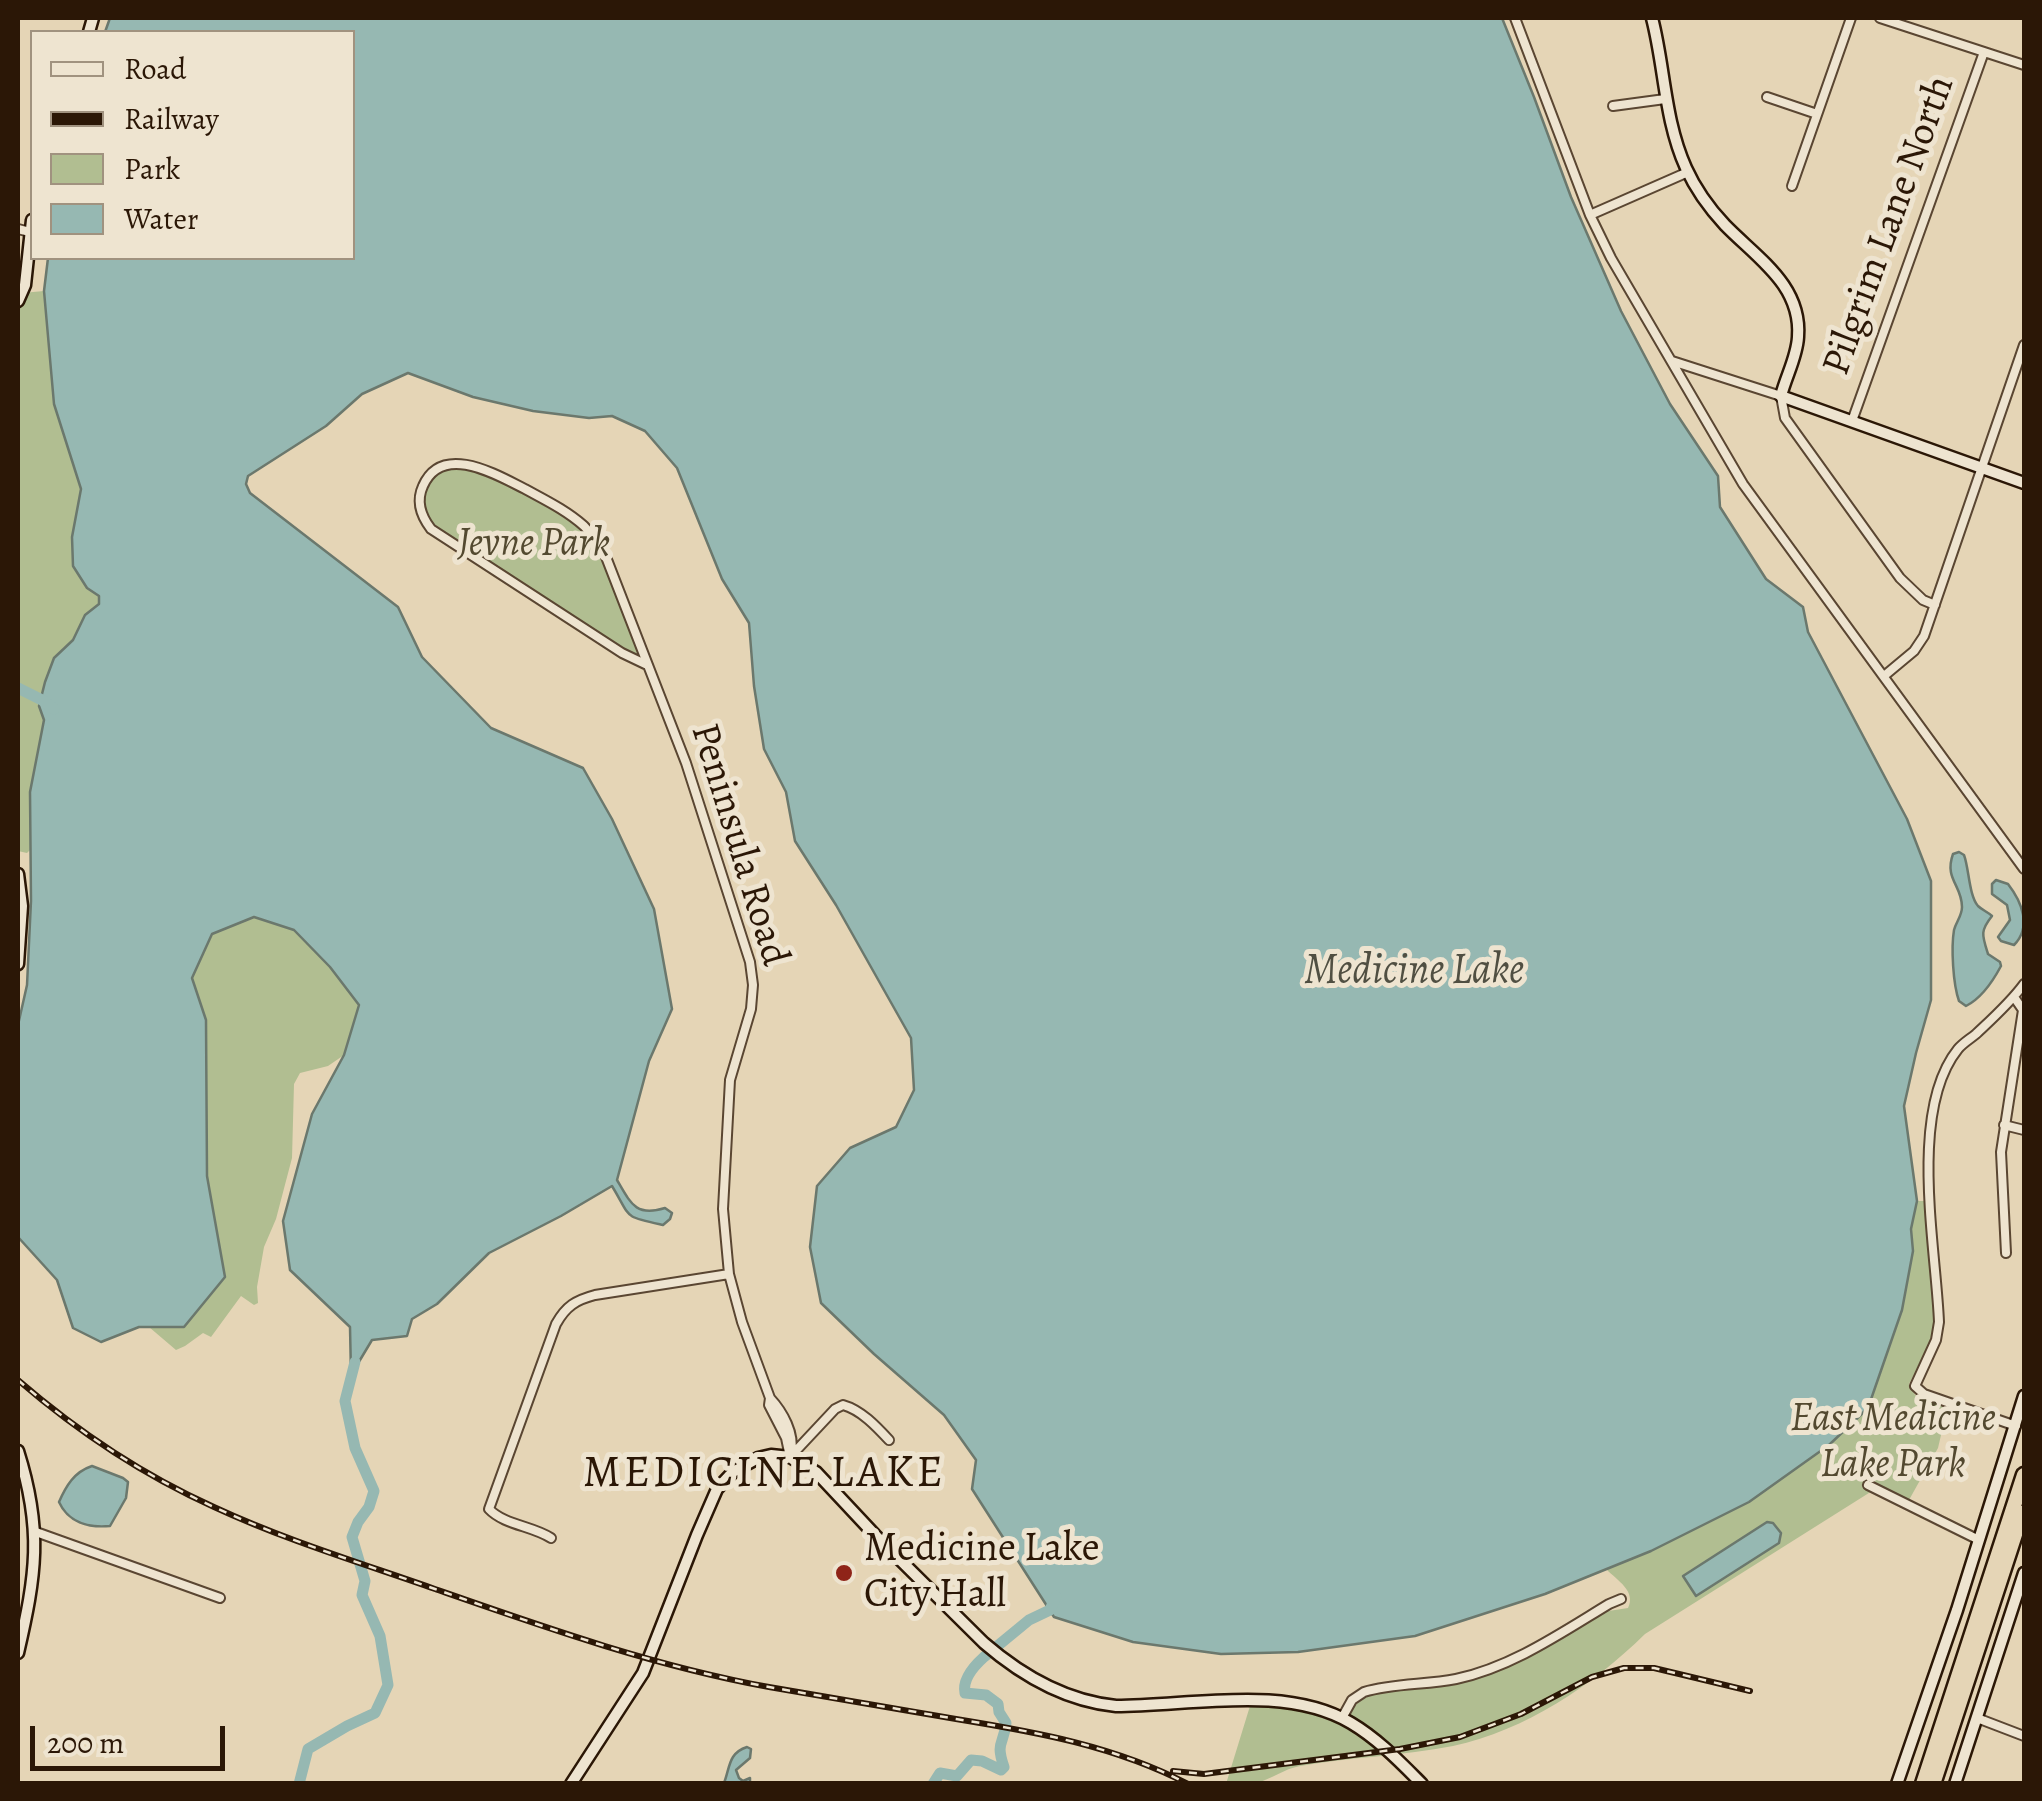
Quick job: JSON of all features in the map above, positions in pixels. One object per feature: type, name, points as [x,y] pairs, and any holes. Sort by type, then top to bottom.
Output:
[{"type":"highway","points":[[1921,1784],[2024,1475]]},
{"type":"highway","points":[[1933,1784],[2024,1505]]},
{"type":"street","points":[[1515,18],[1590,215],[1611,258],[1743,484],[2024,869]]},
{"type":"street","points":[[1652,18],[1665,99],[1688,172],[1722,222],[1780,278],[1794,304],[1797,346],[1781,396],[1785,418],[1900,578],[1923,600],[1935,605]]},
{"type":"street","points":[[1792,186],[1851,18]]},
{"type":"street","points":[[1880,18],[2022,65]]},
{"type":"street","name":"Pilgrim Lane North","points":[[2022,65],[2024,51]]},
{"type":"street","name":"Pilgrim Lane North","points":[[1852,421],[1984,52]]},
{"type":"street","points":[[1768,98],[1816,114]]},
{"type":"street","points":[[1613,106],[1665,99]]},
{"type":"street","points":[[1590,215],[1688,172]]},
{"type":"street","points":[[18,301],[28,261],[27,227]]},
{"type":"street","points":[[18,284],[28,261]]},
{"type":"street","points":[[1884,676],[1924,636],[2024,345]]},
{"type":"street","points":[[1672,361],[2024,482]]},
{"type":"street","name":"Peninsula Road","points":[[645,664],[622,654],[431,529],[420,506],[428,477],[449,465],[476,466],[549,502],[581,524],[600,545],[686,763],[748,952],[752,975],[751,1009],[732,1069],[728,1097],[724,1209],[729,1274],[747,1338],[790,1457]]},
{"type":"street","points":[[18,874],[22,906],[18,964]]},
{"type":"street","points":[[2016,1426],[1924,1394],[1917,1390],[1916,1382],[1936,1340],[1939,1322],[1928,1148],[1939,1088],[1959,1048],[2024,984]]},
{"type":"street","points":[[2006,1253],[2001,1152],[2022,1018],[2014,998]]},
{"type":"street","points":[[2004,1126],[2024,1130]]},
{"type":"street","points":[[551,1538],[495,1516],[490,1509],[550,1339],[564,1312],[577,1300],[729,1274]]},
{"type":"street","points":[[1897,1784],[2024,1396]]},
{"type":"street","points":[[790,1457],[843,1405],[869,1420],[889,1440]]},
{"type":"street","points":[[18,1452],[36,1532],[34,1572],[18,1654]]},
{"type":"street","points":[[571,1784],[643,1672],[718,1489],[744,1464],[771,1455],[790,1457],[816,1472],[984,1643],[1040,1682],[1090,1702],[1134,1706],[1277,1700],[1316,1707],[1368,1734],[1422,1784]]},
{"type":"street","points":[[1868,1485],[1980,1540]]},
{"type":"street","points":[[36,1532],[220,1598]]},
{"type":"street","points":[[1955,1784],[2024,1573]]},
{"type":"street","points":[[1342,1718],[1352,1700],[1364,1692],[1459,1678],[1488,1669],[1518,1657],[1621,1599]]},
{"type":"street","points":[[1977,1718],[2024,1736]]},
{"type":"green space","points":[[44,291],[54,404],[81,489],[72,537],[99,604],[85,615],[45,682],[40,706],[44,720],[30,792],[31,849],[27,853],[18,851],[18,301],[22,293]]},
{"type":"green space","name":"Jevne Park","points":[[449,465],[476,466],[570,515],[599,545],[645,664],[431,529],[420,500],[428,477]]},
{"type":"green space","points":[[254,917],[294,930],[359,1005],[344,1055],[328,1066],[300,1073],[294,1084],[292,1158],[276,1219],[264,1247],[258,1303],[254,1305],[241,1296],[211,1337],[203,1333],[176,1350],[149,1327],[184,1327],[225,1277],[207,1176],[206,1020],[192,978],[212,934]]},
{"type":"green space","name":"East Medicine Lake Park","points":[[1917,1201],[1926,1201],[1934,1321],[1930,1342],[1909,1384],[1915,1395],[1948,1405],[1938,1448],[1909,1500],[1880,1486],[1645,1634],[1580,1688],[1506,1729],[1453,1746],[1300,1766],[1257,1783],[1226,1784],[1250,1706],[1298,1711],[1343,1726],[1353,1707],[1378,1692],[1461,1681],[1602,1612],[1628,1608],[1628,1591],[1606,1569],[1749,1502],[1829,1445],[1868,1407],[1902,1310]]},
{"type":"water","name":"Medicine Lake","points":[[110,18],[1502,18],[1571,197],[1621,311],[1670,404],[1718,476],[1720,507],[1766,579],[1803,607],[1808,632],[1907,819],[1931,881],[1931,1000],[1904,1106],[1917,1201],[1911,1229],[1913,1251],[1902,1310],[1868,1408],[1829,1445],[1749,1502],[1651,1551],[1545,1594],[1415,1636],[1298,1652],[1221,1654],[1133,1642],[1054,1617],[972,1489],[976,1460],[944,1415],[821,1303],[810,1247],[817,1186],[850,1148],[896,1127],[914,1090],[911,1038],[795,841],[786,792],[764,749],[749,623],[722,579],[677,468],[645,431],[612,416],[589,418],[533,411],[473,397],[408,373],[362,394],[326,426],[248,476],[246,484],[250,493],[398,607],[422,657],[491,728],[583,768],[654,909],[672,1009],[649,1061],[617,1180],[635,1206],[647,1211],[665,1208],[672,1213],[670,1219],[663,1225],[634,1217],[612,1186],[489,1253],[437,1304],[412,1319],[407,1336],[372,1340],[351,1375],[350,1327],[290,1270],[283,1221],[312,1114],[344,1055],[359,1005],[294,930],[254,917],[212,934],[192,978],[206,1020],[207,1176],[225,1277],[184,1327],[139,1327],[101,1342],[73,1328],[57,1280],[18,1237],[18,1025],[27,985],[30,792],[44,720],[39,706],[54,658],[73,640],[85,615],[99,604],[99,596],[87,588],[73,566],[72,537],[81,489],[54,404],[44,291],[48,260],[355,260],[355,30],[106,30]]},
{"type":"water","points":[[1953,854],[1964,855],[1975,901],[1992,916],[1983,938],[1988,954],[2001,966],[1982,994],[1966,1006],[1959,1001],[1953,966],[1954,930],[1962,907],[1951,863]]},
{"type":"water","points":[[1996,880],[2008,884],[2021,906],[2023,930],[2014,945],[1998,937],[2010,920],[2007,905],[1992,894]]},
{"type":"water","points":[[92,1466],[128,1482],[126,1498],[110,1526],[80,1522],[59,1502],[71,1480]]},
{"type":"water","points":[[1767,1522],[1781,1533],[1779,1543],[1696,1596],[1683,1576]]},
{"type":"water","points":[[747,1747],[751,1749],[750,1758],[736,1770],[739,1778],[750,1778],[750,1783],[724,1783],[733,1757]]},
{"type":"waterway","points":[[18,688],[54,709]]},
{"type":"waterway","points":[[299,1784],[308,1749],[375,1713],[388,1685],[380,1636],[362,1595],[365,1581],[352,1537],[374,1491],[355,1448],[345,1401],[355,1362]]},
{"type":"waterway","points":[[933,1784],[940,1773],[957,1776],[971,1760],[1001,1770],[1004,1767],[1000,1747],[1006,1723],[998,1704],[986,1695],[965,1693],[965,1683],[984,1657],[1029,1620],[1050,1610],[1056,1596]]},
{"type":"railway","points":[[18,1380],[87,1434],[162,1481],[241,1519],[351,1560],[642,1657],[769,1687],[1045,1735],[1104,1750],[1188,1784]]},
{"type":"railway","points":[[1173,1771],[1204,1774],[1400,1749],[1460,1737],[1521,1714],[1592,1677],[1624,1668],[1654,1668],[1750,1691]]},
{"type":"place","name":"Medicine Lake City Hall","points":[[844,1573]]},
{"type":"district","name":"MEDICINE LAKE","points":[[764,1475]]}]
